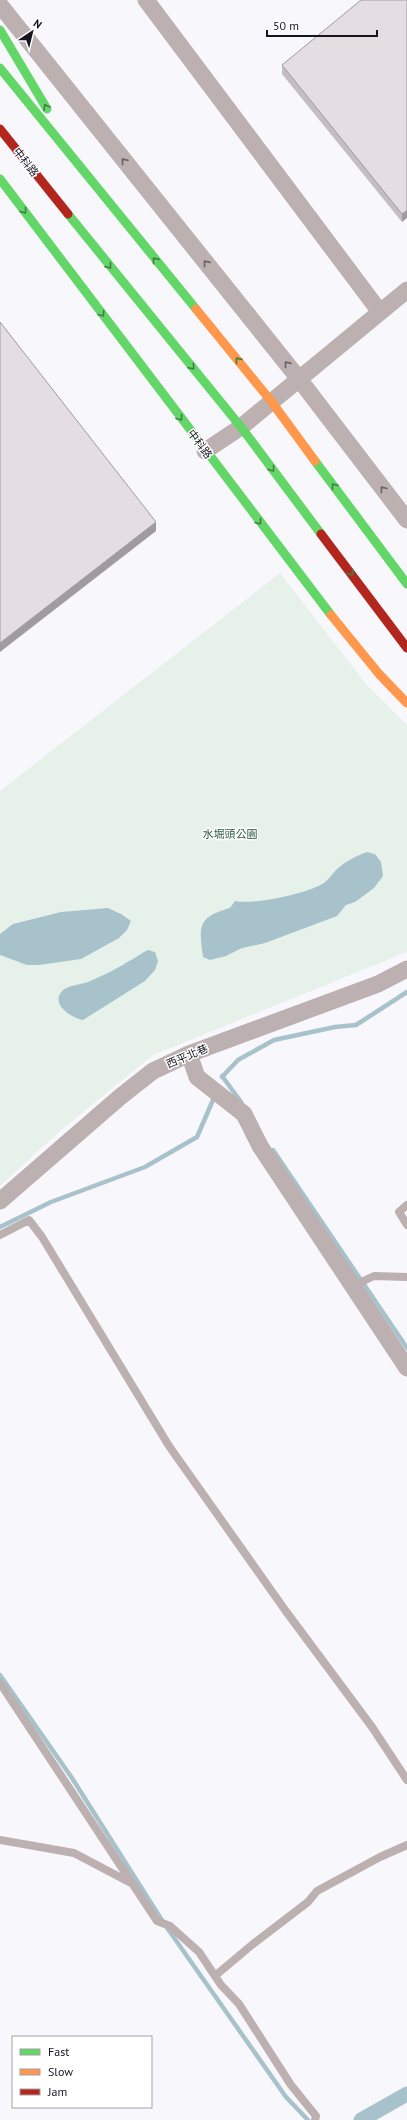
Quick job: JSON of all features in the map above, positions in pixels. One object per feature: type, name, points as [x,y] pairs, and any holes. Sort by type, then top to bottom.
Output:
[{"type":"street","points":[[146,0],[380,312]]},
{"type":"street","points":[[0,5],[298,379],[407,520]]},
{"type":"street","points":[[0,30],[87,177]]},
{"type":"street","points":[[0,68],[87,177],[271,401],[407,584]]},
{"type":"street","name":"中科路","points":[[0,130],[241,427],[407,648]]},
{"type":"street","points":[[11,158],[85,236]]},
{"type":"street","name":"中科路","points":[[0,179],[319,600],[379,674],[407,703]]},
{"type":"street","points":[[205,451],[241,427],[407,290]]},
{"type":"street","name":"西平北巷","points":[[0,1201],[120,1097],[153,1071],[189,1054],[378,984],[407,969]]},
{"type":"street","points":[[189,1054],[197,1076],[244,1114],[260,1146],[407,1368]]},
{"type":"lane","points":[[407,1205],[399,1212],[407,1225]]},
{"type":"lane","points":[[0,1235],[29,1220],[169,1446],[285,1610],[372,1727],[407,1780]]},
{"type":"lane","points":[[353,1286],[374,1276],[407,1277]]},
{"type":"lane","points":[[0,1683],[157,1921],[170,1926],[192,1944],[216,1975],[221,1985],[239,2004],[291,2084],[316,2116],[315,2120]]},
{"type":"lane","points":[[0,1840],[74,1853],[132,1883]]},
{"type":"lane","points":[[216,1975],[253,1944],[308,1902],[317,1891],[373,1861],[407,1845]]},
{"type":"green space","name":"水堀頭公園","points":[[280,573],[366,684],[407,725],[407,952],[153,1055],[60,1131],[0,1186],[0,791]]},
{"type":"water","points":[[367,852],[375,854],[381,862],[383,876],[374,888],[355,902],[346,905],[337,916],[265,943],[242,948],[226,956],[210,960],[203,957],[201,931],[206,920],[211,915],[230,908],[235,901],[243,902],[279,898],[314,888],[326,881],[344,864]]},
{"type":"water","points":[[108,908],[131,921],[127,930],[119,938],[81,959],[39,965],[27,965],[0,955],[0,934],[13,924],[61,912]]},
{"type":"water","points":[[148,950],[155,952],[158,961],[155,970],[145,981],[83,1020],[68,1014],[60,1006],[59,996],[65,989],[104,975]]},
{"type":"building","points":[[361,0],[407,0],[407,210],[402,214],[282,65]]},
{"type":"building","points":[[0,322],[156,522],[0,643]]},
{"type":"waterway","points":[[222,1077],[238,1060],[274,1040],[335,1027],[356,1025],[407,992]]},
{"type":"waterway","points":[[222,1076],[241,1102]]},
{"type":"waterway","points":[[0,1227],[51,1202],[145,1167],[197,1137],[213,1100]]},
{"type":"waterway","points":[[273,1150],[407,1348]]},
{"type":"waterway","points":[[0,1675],[72,1778],[163,1922],[286,2097],[308,2120]]},
{"type":"waterway","points":[[361,2120],[407,2094]]},
{"type":"traffic: fast","points":[[0,30],[47,109]]},
{"type":"traffic: fast","points":[[0,68],[196,309]]},
{"type":"traffic: fast","points":[[0,179],[331,615]]},
{"type":"traffic: fast","points":[[68,214],[241,427],[321,534]]},
{"type":"traffic: fast","points":[[315,461],[407,584]]},
{"type":"traffic: slow","points":[[196,309],[271,401],[315,461]]},
{"type":"traffic: slow","points":[[331,615],[379,674],[407,703]]},
{"type":"traffic: jam","points":[[0,129],[68,214]]},
{"type":"traffic: jam","points":[[321,534],[407,648]]}]
